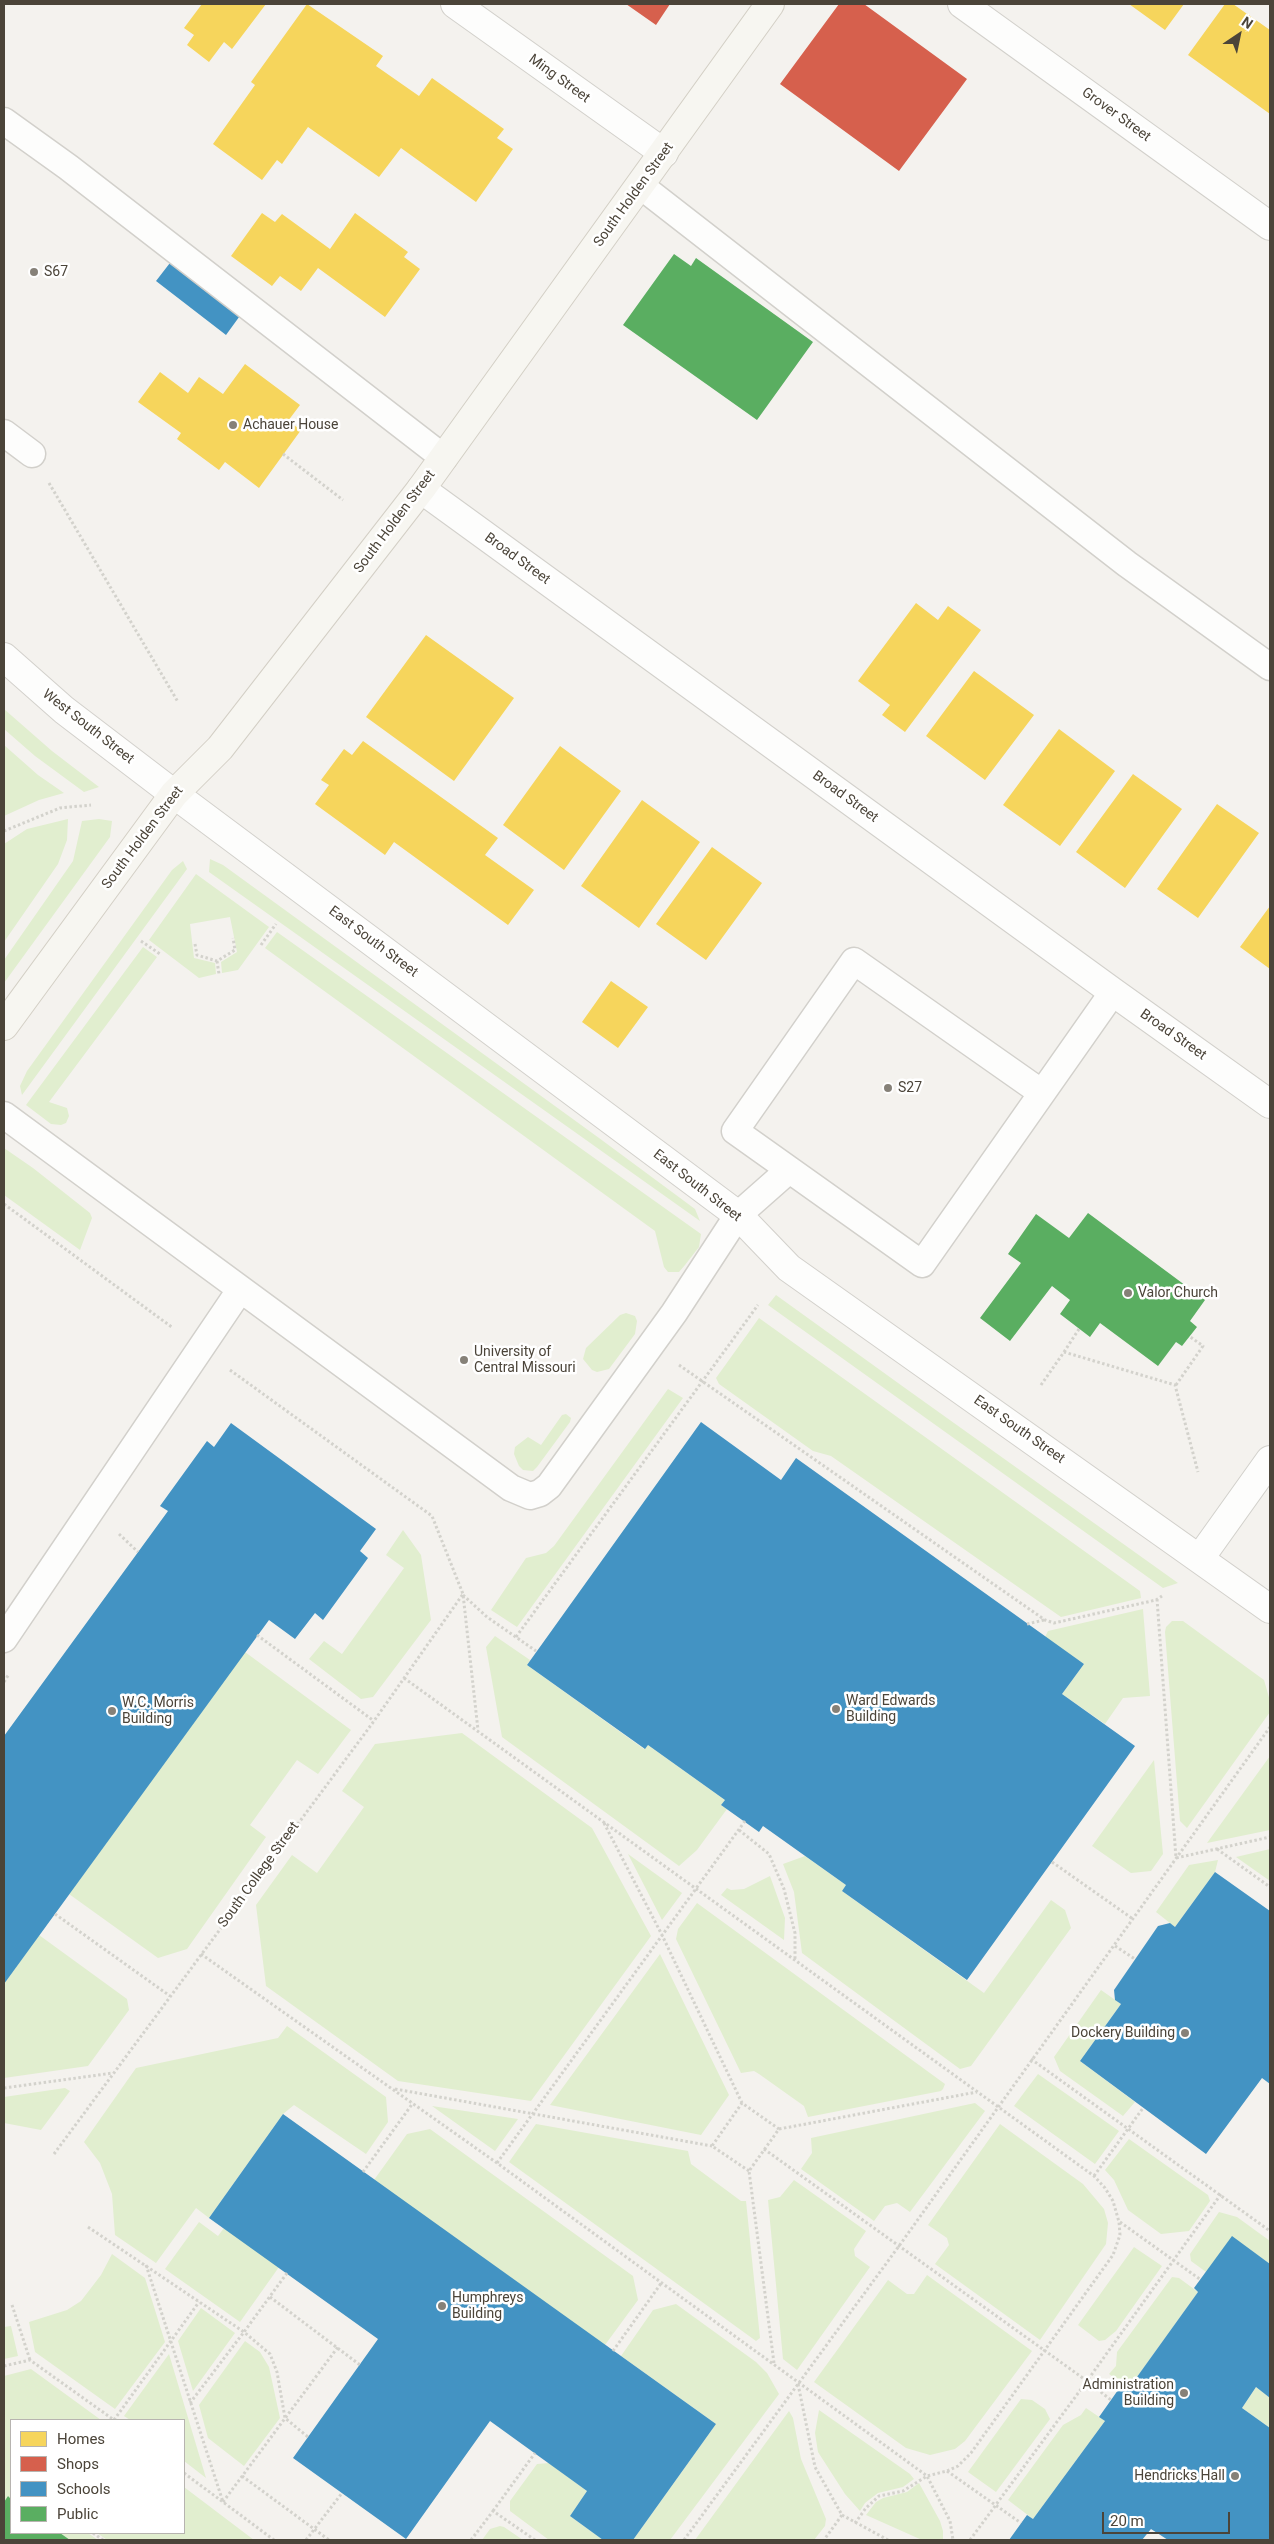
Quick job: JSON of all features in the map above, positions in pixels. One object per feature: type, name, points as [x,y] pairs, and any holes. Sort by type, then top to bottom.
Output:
[{"type":"main road","name":"South Holden Street","points":[[4,1026],[174,794],[220,748],[421,489],[641,186],[770,4]]},
{"type":"street","name":"Ming Street","points":[[455,4],[664,153]]},
{"type":"street","name":"Grover Street","points":[[962,4],[1270,226]]},
{"type":"street","name":"Broad Street","points":[[421,489],[1270,1104]]},
{"type":"street","name":"West South Street","points":[[4,658],[64,710],[174,794]]},
{"type":"street","name":"East South Street","points":[[174,794],[738,1215],[789,1268],[1270,1609]]},
{"type":"street","points":[[1200,1558],[1270,1460]]},
{"type":"lane","points":[[4,121],[68,167],[444,458]]},
{"type":"lane","points":[[641,186],[1127,564],[1270,667]]},
{"type":"lane","points":[[4,433],[32,454]]},
{"type":"lane","points":[[1042,1093],[854,961],[735,1131],[922,1264],[1113,992]]},
{"type":"lane","points":[[4,1115],[510,1488],[530,1496],[540,1493],[549,1486],[717,1250],[738,1215],[789,1170]]},
{"type":"lane","points":[[4,1639],[240,1290]]},
{"type":"path","points":[[32,454],[178,702]]},
{"type":"path","points":[[284,454],[343,500]]},
{"type":"path","points":[[4,831],[60,808],[91,805]]},
{"type":"path","points":[[261,945],[276,924]]},
{"type":"path","points":[[195,944],[197,956],[217,961],[235,950],[233,938]]},
{"type":"path","points":[[141,941],[160,954]]},
{"type":"path","points":[[217,961],[219,974]]},
{"type":"path","points":[[4,1204],[432,1516],[463,1594],[478,1730]]},
{"type":"path","points":[[516,1637],[758,1305]]},
{"type":"path","points":[[1041,1384],[1079,1329]]},
{"type":"path","points":[[1175,1385],[1203,1346],[1190,1336]]},
{"type":"path","points":[[650,1345],[1045,1620],[1054,1623],[1156,1600],[1162,1596]]},
{"type":"path","points":[[1064,1352],[1175,1385]]},
{"type":"path","points":[[1175,1385],[1198,1472]]},
{"type":"path","points":[[463,1594],[487,1617],[536,1651]]},
{"type":"path","name":"South College Street","points":[[54,2154],[374,1721],[463,1594]]},
{"type":"path","points":[[1156,1600],[1176,1858]]},
{"type":"path","points":[[1027,1624],[1045,1620]]},
{"type":"path","points":[[257,1635],[374,1721]]},
{"type":"path","points":[[404,1678],[1094,2176],[1105,2188],[1115,2206],[1120,2235],[1113,2255],[972,2454],[958,2466],[927,2476],[903,2491],[879,2496],[866,2508],[855,2523]]},
{"type":"path","points":[[684,2540],[899,2246],[997,2106],[1115,1946],[1270,1727]]},
{"type":"path","points":[[497,2164],[746,1821]]},
{"type":"path","points":[[603,1822],[662,1935],[742,2103],[779,2129]]},
{"type":"path","points":[[739,1830],[769,1854],[784,1889],[795,1933],[794,1959]]},
{"type":"path","points":[[1176,1858],[1270,1837]]},
{"type":"path","points":[[1217,1849],[1270,1886]]},
{"type":"path","points":[[1052,1862],[1134,1919]]},
{"type":"path","points":[[55,1914],[170,1996]]},
{"type":"path","points":[[1115,1946],[1135,1960]]},
{"type":"path","points":[[201,1954],[392,2088],[662,2282],[774,2363],[798,2384],[927,2476],[950,2520],[952,2540]]},
{"type":"path","points":[[1031,2059],[1270,2230]]},
{"type":"path","points":[[4,2088],[114,2072]]},
{"type":"path","points":[[392,2088],[534,2112],[712,2146],[749,2171]]},
{"type":"path","points":[[774,2363],[749,2171],[764,2149],[779,2129],[977,2092]]},
{"type":"path","points":[[364,2172],[413,2103]]},
{"type":"path","points":[[712,2146],[742,2103]]},
{"type":"path","points":[[1094,2176],[1143,2108]]},
{"type":"path","points":[[764,2149],[1111,2400]]},
{"type":"path","points":[[970,2540],[1221,2194]]},
{"type":"path","points":[[1119,2222],[1201,2280]]},
{"type":"path","points":[[88,2227],[146,2264],[244,2332],[270,2354],[277,2372],[285,2418],[308,2437]]},
{"type":"path","points":[[146,2264],[223,2502]]},
{"type":"path","points":[[190,2403],[287,2273]]},
{"type":"path","points":[[613,2351],[662,2282]]},
{"type":"path","points":[[270,2296],[360,2365]]},
{"type":"path","points":[[115,2419],[199,2302]]},
{"type":"path","points":[[12,2305],[30,2360],[113,2419]]},
{"type":"path","points":[[223,2502],[338,2347]]},
{"type":"path","points":[[4,2366],[30,2360]]},
{"type":"path","points":[[798,2384],[815,2467],[842,2515],[888,2540]]},
{"type":"path","points":[[471,2540],[535,2453]]},
{"type":"path","points":[[947,2471],[1021,2523]]},
{"type":"path","points":[[185,2474],[274,2540]]},
{"type":"path","points":[[242,2476],[330,2540]]},
{"type":"path","points":[[306,2540],[342,2493]]},
{"type":"path","points":[[493,2510],[535,2540]]},
{"type":"path","points":[[824,2540],[842,2515]]},
{"type":"green space","points":[[4,709],[52,751],[99,787],[84,792],[35,756],[4,729]]},
{"type":"green space","points":[[4,745],[38,775],[64,793],[39,800],[4,816]]},
{"type":"green space","points":[[68,819],[67,840],[58,864],[4,942],[4,844],[27,829]]},
{"type":"green space","points":[[99,819],[112,821],[110,837],[4,983],[4,960],[73,861],[82,821]]},
{"type":"green space","points":[[210,859],[223,865],[599,1138],[695,1209],[700,1221],[209,872]]},
{"type":"green space","points":[[183,861],[187,869],[22,1095],[20,1086],[27,1071],[172,870]]},
{"type":"green space","points":[[196,874],[269,927],[238,970],[222,973],[221,962],[237,952],[230,917],[190,924],[194,958],[215,963],[216,974],[199,978],[149,940]]},
{"type":"green space","points":[[277,932],[701,1234],[699,1247],[685,1265],[679,1272],[668,1272],[664,1267],[655,1231],[265,948]]},
{"type":"green space","points":[[143,947],[157,957],[49,1102],[67,1108],[69,1116],[66,1123],[61,1125],[51,1124],[26,1105]]},
{"type":"green space","points":[[4,1148],[33,1168],[90,1213],[92,1218],[80,1250],[4,1195]]},
{"type":"green space","points":[[776,1295],[1178,1583],[1163,1588],[768,1305]]},
{"type":"green space","points":[[626,1313],[635,1316],[637,1321],[635,1334],[609,1369],[597,1372],[592,1370],[583,1359],[586,1348],[620,1315]]},
{"type":"green space","points":[[759,1318],[1140,1591],[1141,1598],[1061,1617],[831,1456],[813,1451],[719,1384],[716,1378]]},
{"type":"green space","points":[[668,1389],[683,1398],[517,1627],[491,1610],[526,1558],[546,1553],[554,1546]]},
{"type":"green space","points":[[566,1414],[571,1418],[570,1422],[537,1467],[533,1471],[523,1470],[519,1466],[514,1454],[515,1447],[528,1437],[541,1445],[562,1415]]},
{"type":"green space","points":[[403,1530],[421,1555],[431,1620],[373,1697],[361,1699],[309,1659],[324,1641],[342,1654],[404,1568],[386,1555]]},
{"type":"green space","points":[[1143,1609],[1150,1696],[1123,1698],[1105,1724],[1062,1694],[1084,1664],[1045,1637],[1048,1631]]},
{"type":"green space","points":[[1172,1621],[1183,1621],[1264,1680],[1270,1701],[1270,1712],[1187,1828],[1180,1821],[1165,1632],[1166,1627]]},
{"type":"green space","points":[[495,1636],[530,1660],[527,1665],[644,1749],[648,1745],[725,1800],[721,1805],[727,1809],[697,1850],[679,1866],[502,1737],[486,1647]]},
{"type":"green space","points":[[245,1652],[351,1730],[318,1774],[297,1760],[250,1825],[266,1837],[187,1949],[158,1958],[69,1894]]},
{"type":"green space","points":[[462,1733],[592,1828],[651,1936],[531,2101],[398,2081],[266,1986],[256,1905],[292,1855],[317,1873],[364,1807],[342,1791],[375,1744]]},
{"type":"green space","points":[[1270,1756],[1270,1830],[1207,1843]]},
{"type":"green space","points":[[1154,1760],[1163,1854],[1151,1871],[1131,1873],[1092,1846]]},
{"type":"green space","points":[[1270,1849],[1270,1881],[1236,1857]]},
{"type":"green space","points":[[628,1854],[682,1893],[662,1920]]},
{"type":"green space","points":[[805,1856],[846,1885],[842,1891],[984,1993],[1051,1900],[1065,1910],[1071,1928],[971,2066],[960,2069],[802,1953],[794,1892],[783,1864]]},
{"type":"green space","points":[[1218,1860],[1215,1872],[1175,1927],[1156,1912],[1189,1865]]},
{"type":"green space","points":[[770,1876],[785,1918],[784,1940],[721,1895],[727,1888],[731,1890],[744,1889]]},
{"type":"green space","points":[[697,1903],[945,2084],[943,2089],[941,2091],[808,2117],[804,2106],[759,2074],[754,2071],[741,2073],[676,1939],[678,1929]]},
{"type":"green space","points":[[39,1935],[127,1999],[129,2010],[88,2066],[4,2078],[4,1984]]},
{"type":"green space","points":[[660,1954],[729,2095],[701,2135],[550,2105]]},
{"type":"green space","points":[[1101,1990],[1121,2004],[1080,2061],[1135,2102],[1123,2116],[1060,2071],[1054,2057]]},
{"type":"green space","points":[[287,2026],[386,2097],[388,2122],[366,2154],[294,2105],[283,2114],[209,2218],[196,2208],[156,2263],[115,2235],[112,2194],[100,2163],[84,2142],[136,2068],[278,2038]]},
{"type":"green space","points":[[1038,2074],[1119,2131],[1095,2164],[1014,2106]]},
{"type":"green space","points":[[65,2088],[70,2091],[41,2130],[4,2123],[4,2097]]},
{"type":"green space","points":[[975,2103],[985,2111],[910,2212],[897,2203],[885,2206],[874,2221],[801,2169],[812,2153],[811,2138]]},
{"type":"green space","points":[[432,2106],[518,2119],[495,2151]]},
{"type":"green space","points":[[536,2124],[688,2151],[691,2164],[741,2201],[746,2201],[760,2338],[756,2341],[509,2162]]},
{"type":"green space","points":[[1000,2124],[1083,2184],[1104,2209],[1108,2223],[1106,2244],[1040,2340],[935,2264],[949,2245],[947,2238],[928,2225]]},
{"type":"green space","points":[[430,2129],[633,2276],[638,2300],[605,2345],[374,2180],[407,2134]]},
{"type":"green space","points":[[1129,2139],[1208,2195],[1210,2201],[1189,2231],[1161,2234],[1128,2210],[1114,2180],[1105,2170]]},
{"type":"green space","points":[[794,2180],[866,2231],[854,2249],[855,2256],[870,2267],[797,2370],[783,2359],[768,2200],[780,2197]]},
{"type":"green space","points":[[1219,2212],[1237,2217],[1270,2241],[1270,2264],[1232,2237],[1206,2272],[1191,2261],[1190,2254]]},
{"type":"green space","points":[[199,2222],[218,2236],[224,2228],[279,2267],[240,2322],[165,2269]]},
{"type":"green space","points":[[1134,2247],[1162,2266],[1116,2331],[1105,2340],[1099,2341],[1078,2325]]},
{"type":"green space","points":[[112,2254],[145,2278],[165,2342],[115,2409],[35,2352],[29,2322],[67,2310],[81,2301],[101,2275]]},
{"type":"green space","points":[[927,2275],[1032,2351],[965,2441],[955,2449],[930,2455],[906,2448],[814,2382],[888,2280],[907,2294],[914,2294]]},
{"type":"green space","points":[[1172,2277],[1179,2278],[1198,2292],[1129,2388],[1109,2374],[1116,2366],[1117,2352]]},
{"type":"green space","points":[[676,2304],[756,2362],[767,2373],[779,2394],[670,2540],[633,2540],[716,2424],[621,2356],[653,2310]]},
{"type":"green space","points":[[201,2308],[235,2333],[193,2391],[178,2341]]},
{"type":"green space","points":[[11,2326],[18,2356],[4,2359],[4,2327]]},
{"type":"green space","points":[[245,2341],[260,2352],[269,2367],[280,2418],[244,2466],[208,2438],[199,2405]]},
{"type":"green space","points":[[169,2354],[206,2478],[185,2462],[185,2419],[128,2419],[124,2416]]},
{"type":"green space","points":[[31,2369],[100,2419],[10,2419],[10,2498],[8,2496],[4,2502],[4,2376]]},
{"type":"green space","points":[[1256,2387],[1270,2398],[1270,2428],[1242,2408]]},
{"type":"green space","points":[[1021,2399],[1032,2400],[1045,2409],[1050,2419],[996,2492],[968,2472]]},
{"type":"green space","points":[[1086,2408],[1105,2421],[1033,2519],[1008,2500],[1063,2425],[1081,2415]]},
{"type":"green space","points":[[819,2410],[910,2474],[914,2479],[903,2487],[878,2493],[865,2503],[860,2511],[845,2494],[818,2452],[815,2433]]},
{"type":"green space","points":[[789,2411],[793,2418],[801,2459],[826,2519],[825,2526],[814,2540],[695,2540]]},
{"type":"green space","points":[[549,2463],[587,2491],[570,2516],[603,2540],[549,2540],[510,2511],[510,2501],[537,2464]]},
{"type":"green space","points":[[919,2483],[940,2521],[943,2540],[922,2540],[866,2515],[876,2502],[883,2498],[907,2492]]},
{"type":"green space","points":[[185,2488],[254,2540],[107,2540],[98,2534],[185,2534]]},
{"type":"green space","points":[[500,2526],[523,2540],[482,2540],[490,2529]]},
{"type":"green space","points":[[61,2534],[89,2534],[98,2540],[70,2540]]},
{"type":"building: Homes","points":[[202,4],[266,4],[232,49],[224,42],[209,62],[187,45],[194,35],[184,28]]},
{"type":"building: Homes","points":[[307,4],[383,56],[376,66],[419,96],[432,78],[504,129],[497,138],[513,149],[476,202],[401,148],[379,177],[308,127],[282,164],[277,160],[262,180],[213,144],[255,85],[251,82]]},
{"type":"building: Homes","points":[[1129,4],[1184,4],[1165,30]]},
{"type":"building: Homes","points":[[1225,4],[1233,4],[1270,30],[1270,114],[1188,55]]},
{"type":"building: Homes","points":[[262,213],[275,222],[282,214],[330,249],[355,213],[408,252],[404,257],[420,269],[385,317],[318,268],[301,291],[280,276],[272,286],[231,256]]},
{"type":"building: Homes","name":"Achauer House","points":[[245,364],[300,405],[288,421],[301,430],[259,488],[225,462],[219,470],[177,439],[181,433],[138,402],[160,372],[188,393],[199,377],[223,394]]},
{"type":"building: Homes","points":[[916,603],[938,620],[948,606],[981,630],[905,732],[882,715],[890,705],[858,681]]},
{"type":"building: Homes","points":[[426,635],[514,698],[454,781],[366,717]]},
{"type":"building: Homes","points":[[974,671],[1034,715],[985,780],[926,736]]},
{"type":"building: Homes","points":[[1059,729],[1115,771],[1060,846],[1003,805]]},
{"type":"building: Homes","points":[[363,741],[498,838],[485,855],[534,890],[508,925],[394,842],[385,855],[315,804],[329,785],[321,780],[344,749],[352,755]]},
{"type":"building: Homes","points":[[560,746],[621,791],[564,870],[503,825]]},
{"type":"building: Homes","points":[[1133,774],[1182,809],[1125,888],[1076,852]]},
{"type":"building: Homes","points":[[642,800],[700,842],[639,928],[581,886]]},
{"type":"building: Homes","points":[[1217,804],[1259,833],[1198,918],[1157,889]]},
{"type":"building: Homes","points":[[712,847],[762,883],[706,960],[656,924]]},
{"type":"building: Homes","points":[[1270,906],[1270,969],[1240,947]]},
{"type":"building: Homes","points":[[611,981],[648,1007],[618,1048],[582,1022]]},
{"type":"building: Shops","points":[[626,4],[670,4],[656,25]]},
{"type":"building: Shops","points":[[839,4],[864,4],[967,79],[899,171],[780,84]]},
{"type":"building: Schools","points":[[173,259],[242,313],[226,335],[156,281]]},
{"type":"building: Schools","name":"Ward Edwards Building","points":[[701,1422],[781,1480],[796,1458],[1084,1664],[1062,1694],[1135,1746],[967,1980],[842,1891],[846,1885],[763,1826],[759,1832],[721,1805],[725,1800],[648,1745],[645,1749],[527,1665]]},
{"type":"building: Schools","name":"W.C. Morris Building","points":[[231,1423],[376,1529],[360,1551],[368,1558],[323,1620],[315,1613],[295,1639],[269,1620],[4,1984],[4,1736],[168,1511],[160,1506],[207,1441],[214,1447]]},
{"type":"building: Schools","name":"Dockery Building","points":[[1215,1872],[1270,1911],[1270,2084],[1262,2078],[1206,2154],[1080,2061],[1121,2004],[1115,2000],[1114,1990],[1158,1926],[1170,1923],[1175,1927]]},
{"type":"building: Schools","name":"Humphreys Building","points":[[283,2114],[716,2424],[633,2540],[603,2540],[570,2516],[587,2491],[490,2421],[406,2539],[293,2458],[378,2339],[209,2218]]},
{"type":"building: Schools","name":"Administration Building","points":[[1232,2236],[1270,2264],[1270,2398],[1256,2387],[1242,2408],[1270,2428],[1270,2540],[1168,2540],[1151,2529],[1142,2540],[1009,2540],[1027,2515],[1033,2519],[1105,2421],[1099,2417],[1123,2383],[1129,2388],[1198,2292],[1194,2288]]},
{"type":"building: Public","points":[[674,254],[691,266],[696,258],[813,342],[757,420],[623,325]]},
{"type":"building: Public","name":"Valor Church","points":[[1088,1213],[1205,1300],[1190,1321],[1197,1327],[1182,1346],[1176,1342],[1158,1366],[1100,1323],[1090,1337],[1060,1314],[1070,1300],[1052,1286],[1010,1341],[980,1318],[1021,1263],[1008,1254],[1036,1214],[1069,1238]]},
{"type":"building: Public","points":[[8,2496],[10,2498],[10,2534],[61,2534],[70,2540],[4,2540],[4,2502]]},
{"type":"place","name":"S67","points":[[34,272]]},
{"type":"place","name":"Achauer House","points":[[233,425]]},
{"type":"place","name":"S27","points":[[888,1088]]},
{"type":"place","name":"Valor Church","points":[[1128,1293]]},
{"type":"place","name":"University of Central Missouri","points":[[464,1360]]},
{"type":"place","name":"Ward Edwards Building","points":[[836,1709]]},
{"type":"place","name":"W.C. Morris Building","points":[[112,1711]]},
{"type":"place","name":"Dockery Building","points":[[1185,2033]]},
{"type":"place","name":"Humphreys Building","points":[[442,2306]]},
{"type":"place","name":"Administration Building","points":[[1184,2393]]},
{"type":"place","name":"Hendricks Hall","points":[[1235,2476]]}]
